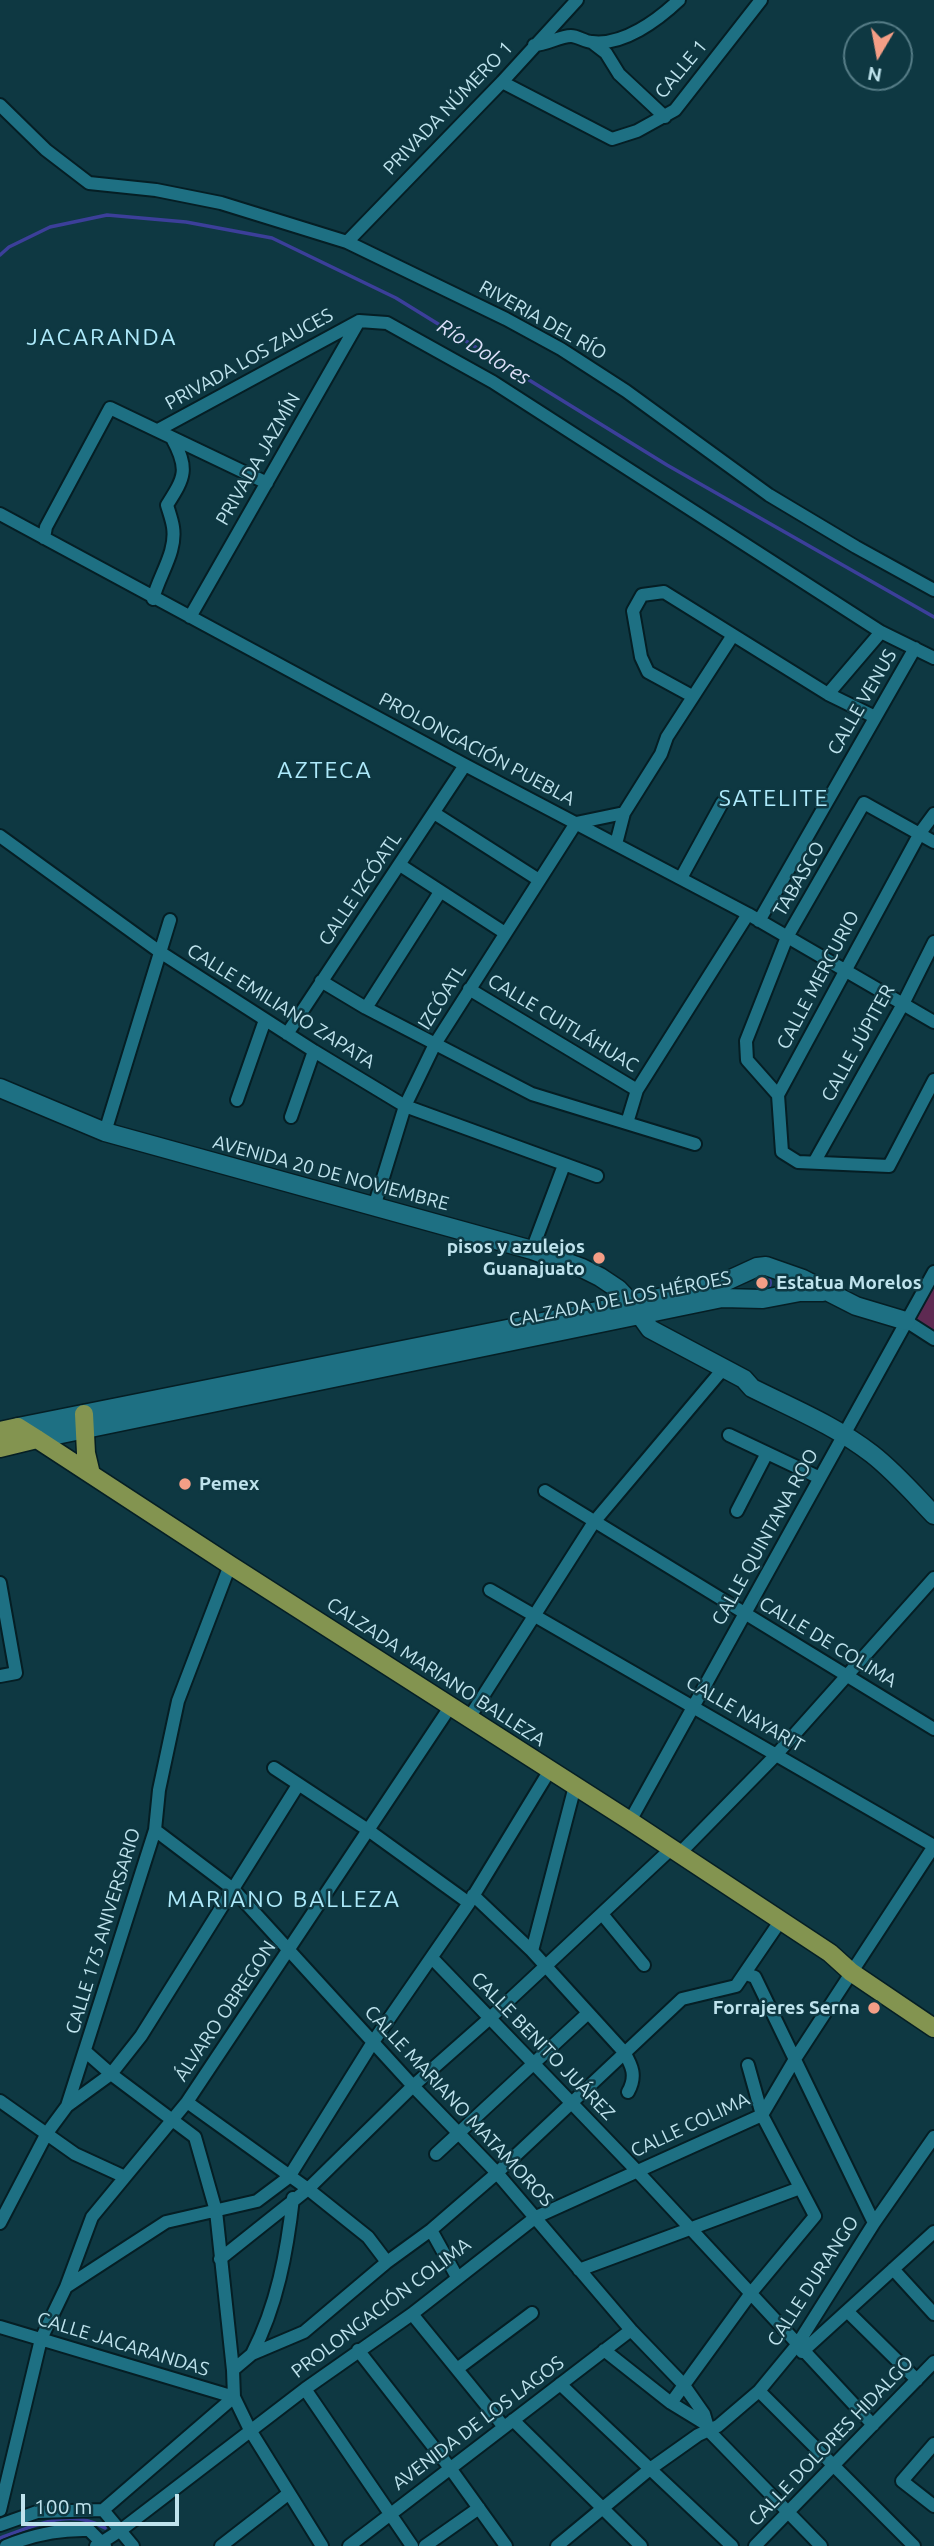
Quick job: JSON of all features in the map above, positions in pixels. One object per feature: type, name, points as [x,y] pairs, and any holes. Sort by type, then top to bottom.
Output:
[{"type":"main road","points":[[84,1422],[91,1474]]},
{"type":"main road","name":"CALZADA DE LOS HÉROES","points":[[0,1431],[18,1427]]},
{"type":"main road","name":"CALZADA MARIANO BALLEZA","points":[[18,1427],[830,1953],[934,2014]]},
{"type":"main road","name":"CALZADA DE LOS HÉROES","points":[[0,1448],[37,1439]]},
{"type":"main road","name":"CALZADA MARIANO BALLEZA","points":[[854,1967],[934,2028]]},
{"type":"street","name":"PRIVADA NÚMERO 1","points":[[347,242],[502,82],[576,0]]},
{"type":"street","points":[[593,43],[624,38],[660,18],[679,0]]},
{"type":"street","name":"CALLE 1","points":[[502,82],[612,139],[637,131],[675,110],[761,0]]},
{"type":"street","points":[[534,45],[572,36],[593,43],[606,53],[619,74],[665,117]]},
{"type":"street","name":"RIVERIA DEL RÍO","points":[[0,105],[46,150],[89,183],[156,190],[221,203],[347,242],[424,277],[562,349],[626,391],[769,495],[934,590]]},
{"type":"street","points":[[359,321],[387,323],[492,382],[881,632],[934,658]]},
{"type":"street","name":"PRIVADA LOS ZAUCES","points":[[158,430],[359,321]]},
{"type":"street","name":"PRIVADA JAZMÍN","points":[[190,617],[359,321]]},
{"type":"street","name":"PRIVADA LOS ZAUCES","points":[[44,538],[46,527],[110,408],[267,483]]},
{"type":"street","name":"PRIVADA LOS ZAUCES","points":[[153,599],[158,581],[170,557],[174,530],[167,505],[183,479],[182,456],[172,438]]},
{"type":"street","name":"PROLONGACIÓN PUEBLA","points":[[0,514],[153,599],[754,917],[934,1022]]},
{"type":"street","points":[[692,696],[648,672],[641,657],[633,611],[642,595],[664,592],[828,694],[875,717]]},
{"type":"street","points":[[828,694],[881,632]]},
{"type":"street","points":[[616,844],[624,813],[661,754],[667,737],[692,696],[733,635]]},
{"type":"street","name":"CALLE VENUS","points":[[627,1123],[637,1090],[754,917],[915,648]]},
{"type":"street","name":"CALLE IZCÓATL","points":[[287,1034],[465,765]]},
{"type":"street","points":[[681,878],[722,803]]},
{"type":"street","name":"TABASCO","points":[[778,1095],[747,1060],[746,1041],[787,937],[864,803],[920,833]]},
{"type":"street","points":[[434,813],[539,880]]},
{"type":"street","points":[[576,823],[624,813]]},
{"type":"street","name":"CALLE MERCURIO","points":[[778,1095],[920,833],[934,814]]},
{"type":"street","name":"IZCÓATL","points":[[374,1207],[405,1106],[435,1044],[576,823]]},
{"type":"street","points":[[920,833],[934,842]]},
{"type":"street","name":"CALLE EMILIANO ZAPATA","points":[[0,836],[160,952],[405,1106],[597,1176]]},
{"type":"street","points":[[400,864],[505,933]]},
{"type":"street","points":[[366,1008],[440,892]]},
{"type":"street","points":[[105,1132],[170,920]]},
{"type":"street","name":"CALLE JÚPITER","points":[[815,1161],[934,942]]},
{"type":"street","points":[[321,981],[366,1008],[532,1094],[695,1144]]},
{"type":"street","name":"CALLE CUITLÁHUAC","points":[[469,989],[637,1090]]},
{"type":"street","points":[[237,1100],[265,1020]]},
{"type":"street","points":[[291,1117],[314,1051]]},
{"type":"street","points":[[778,1095],[782,1152],[798,1161],[889,1166],[934,1080]]},
{"type":"street","name":"AVENIDA 20 DE NOVIEMBRE","points":[[0,1088],[105,1132],[532,1250],[582,1268],[618,1289],[650,1329],[744,1379],[756,1378],[846,1430]]},
{"type":"street","points":[[532,1250],[564,1165]]},
{"type":"street","name":"CALZADA DE LOS HÉROES","points":[[635,1310],[720,1284],[752,1269],[766,1266],[803,1279],[827,1292]]},
{"type":"street","points":[[752,1269],[746,1278],[747,1289],[763,1297],[780,1289],[781,1278],[775,1269]]},
{"type":"street","name":"CALLE QUINTANA ROO","points":[[630,1821],[934,1272]]},
{"type":"street","points":[[827,1292],[856,1306],[906,1321],[934,1339]]},
{"type":"street","name":"CALZADA DE LOS HÉROES","points":[[18,1427],[84,1422],[635,1310],[722,1298],[827,1292]]},
{"type":"street","points":[[469,1718],[594,1522],[723,1369]]},
{"type":"street","name":"CALZADA DE LOS HÉROES","points":[[37,1439],[84,1422]]},
{"type":"street","points":[[846,1430],[898,1463],[934,1502]]},
{"type":"street","points":[[846,1430],[892,1470],[934,1515]]},
{"type":"street","points":[[729,1435],[820,1478]]},
{"type":"street","points":[[737,1511],[767,1454]]},
{"type":"street","name":"CALLE DE COLIMA","points":[[545,1491],[934,1729]]},
{"type":"street","name":"CALLE 175 ANIVERSARIO","points":[[67,2106],[155,1830],[159,1790],[178,1702],[230,1565]]},
{"type":"street","points":[[219,2259],[308,2189],[413,2086],[601,1914],[676,1851],[776,1755],[934,1578]]},
{"type":"street","points":[[0,1583],[16,1673],[0,1676]]},
{"type":"street","name":"CALLE NAYARIT","points":[[490,1590],[934,1846]]},
{"type":"street","name":"ÁLVARO OBREGON","points":[[0,2510],[41,2339],[66,2287],[92,2217],[187,2102],[450,1707]]},
{"type":"street","points":[[274,1768],[471,1899],[532,1951],[624,2052],[633,2068],[632,2084],[628,2092]]},
{"type":"street","points":[[66,2287],[166,2222],[257,2201],[289,2177],[373,2042],[471,1899],[550,1770]]},
{"type":"street","points":[[0,2222],[47,2133],[67,2106],[111,2074],[141,2036],[298,1786]]},
{"type":"street","points":[[532,1951],[575,1786]]},
{"type":"street","name":"CALLE MARIANO MATAMOROS","points":[[155,1830],[233,1889],[413,2086],[460,2132],[631,2330],[683,2384],[704,2414],[708,2428]]},
{"type":"street","name":"CALLE COLIMA","points":[[536,2217],[762,2115],[795,2059],[934,1846]]},
{"type":"street","points":[[601,1914],[643,1965]]},
{"type":"street","points":[[233,2370],[252,2354],[304,2332],[387,2262],[431,2231],[497,2173],[682,1999],[736,1986],[781,1920]]},
{"type":"street","name":"CALLE BENITO JUÁREZ","points":[[432,1958],[637,2171],[873,2425]]},
{"type":"street","points":[[746,1974],[755,1977],[874,2223]]},
{"type":"street","points":[[436,2154],[587,2014]]},
{"type":"street","points":[[86,2052],[195,2137],[216,2211],[234,2397],[250,2430],[322,2546]]},
{"type":"street","points":[[671,2403],[751,2293],[815,2216],[762,2115],[748,2065]]},
{"type":"street","points":[[0,2101],[75,2154],[125,2178]]},
{"type":"street","points":[[187,2102],[308,2189],[368,2237],[387,2262]]},
{"type":"street","name":"CALLE DURANGO","points":[[558,2546],[650,2469],[708,2428],[718,2426],[759,2391],[800,2348],[874,2223],[934,2137]]},
{"type":"street","points":[[252,2354],[267,2326],[282,2270],[293,2199],[289,2177]]},
{"type":"street","points":[[579,2270],[800,2188]]},
{"type":"street","name":"PROLONGACIÓN COLIMA","points":[[101,2545],[305,2389],[412,2314],[536,2217]]},
{"type":"street","points":[[431,2231],[457,2277]]},
{"type":"street","points":[[800,2348],[847,2311],[934,2232]]},
{"type":"street","points":[[893,2269],[934,2315]]},
{"type":"street","points":[[847,2311],[917,2380]]},
{"type":"street","points":[[457,2370],[533,2313]]},
{"type":"street","points":[[412,2314],[457,2370],[509,2423],[641,2546]]},
{"type":"street","name":"CALLE JACARANDAS","points":[[0,2327],[234,2397]]},
{"type":"street","name":"AVENIDA DE LOS LAGOS","points":[[349,2546],[631,2330]]},
{"type":"street","points":[[358,2350],[450,2468],[506,2546]]},
{"type":"street","points":[[604,2350],[671,2403],[708,2428],[821,2546]]},
{"type":"street","name":"CALLE DOLORES HIDALGO","points":[[755,2546],[934,2362]]},
{"type":"street","points":[[560,2384],[732,2546]]},
{"type":"street","points":[[305,2389],[412,2546]]},
{"type":"street","points":[[759,2391],[913,2546]]},
{"type":"street","points":[[0,2525],[37,2512],[103,2510],[234,2397]]},
{"type":"street","points":[[934,2444],[902,2481],[934,2506]]},
{"type":"street","points":[[221,2546],[288,2494]]},
{"type":"street","points":[[425,2546],[479,2508]]},
{"type":"street","points":[[103,2510],[132,2546]]},
{"type":"street","points":[[6,2546],[52,2531],[89,2530],[101,2545]]},
{"type":"shaded area","points":[[759,1274],[767,1274],[772,1283],[770,1290],[759,1292],[754,1287],[754,1279]]},
{"type":"shaded area","points":[[934,1284],[934,1333],[913,1320]]},
{"type":"waterway","name":"Río Dolores","points":[[0,255],[9,247],[50,227],[107,215],[186,222],[272,238],[396,298],[667,465],[934,617]]},
{"type":"waterway","points":[[0,2538],[39,2524],[65,2519],[92,2522],[105,2528]]},
{"type":"place","name":"pisos y azulejos Guanajuato","points":[[599,1258]]},
{"type":"place","name":"Estatua Morelos","points":[[762,1283]]},
{"type":"place","name":"Pemex","points":[[185,1484]]},
{"type":"place","name":"Forrajeres Serna","points":[[874,2008]]},
{"type":"district","name":"JACARANDA","points":[[102,337]]},
{"type":"district","name":"AZTECA","points":[[325,770]]},
{"type":"district","name":"SATELITE","points":[[774,798]]},
{"type":"district","name":"MARIANO BALLEZA","points":[[284,1899]]}]
